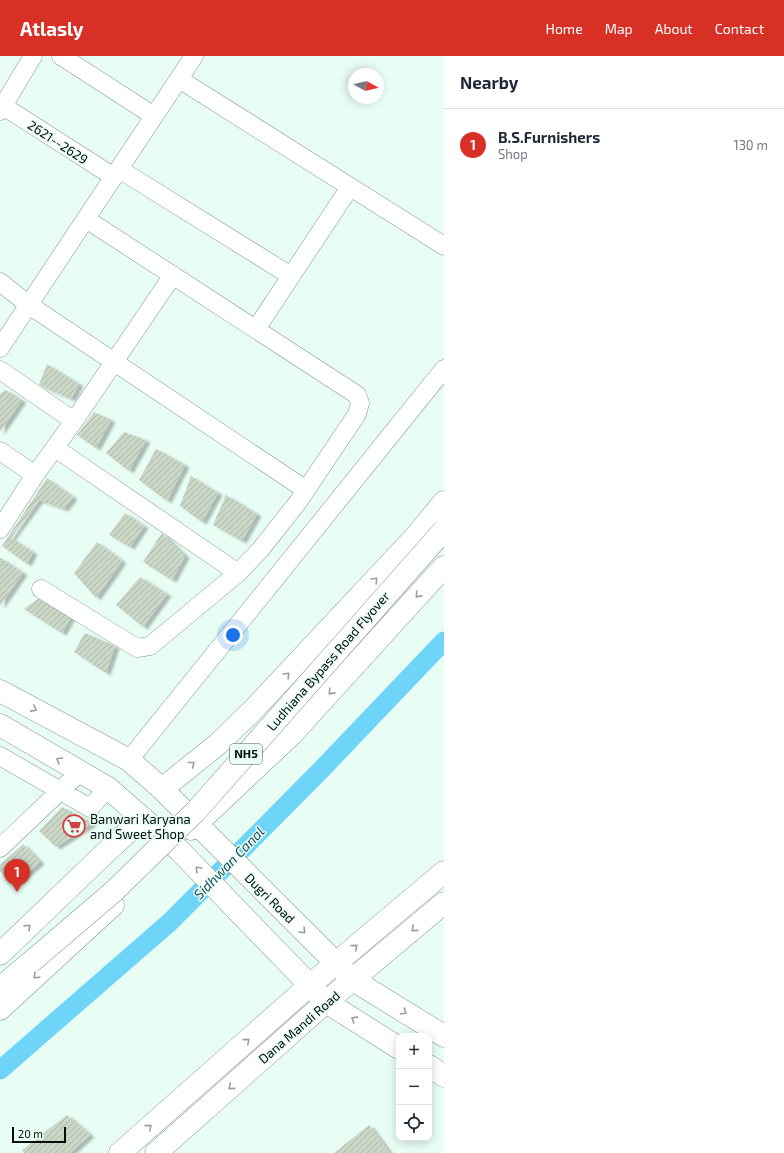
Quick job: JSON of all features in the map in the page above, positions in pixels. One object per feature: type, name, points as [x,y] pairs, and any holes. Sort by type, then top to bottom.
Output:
[{"type":"main road","points":[[162,789],[218,744],[258,705],[410,542],[444,502]]},
{"type":"main road","name":"Ludhiana Bypass Road Flyover","points":[[0,988],[113,892],[196,810],[444,530]]},
{"type":"main road","points":[[0,1009],[132,887],[177,848],[292,734],[444,567]]},
{"type":"main road","name":"Dugri Road","points":[[0,691],[129,760],[162,789],[335,964],[353,980],[444,1036]]},
{"type":"main road","points":[[0,725],[108,788],[177,848],[245,916],[326,1002],[396,1046]]},
{"type":"main road","points":[[0,954],[143,818]]},
{"type":"main road","points":[[120,1153],[310,985],[444,872]]},
{"type":"main road","name":"Dana Mandi Road","points":[[156,1153],[326,1002],[444,903]]},
{"type":"main road","points":[[432,1068],[444,1076]]},
{"type":"street","points":[[2,109],[33,56]]},
{"type":"street","points":[[61,56],[154,116]]},
{"type":"street","points":[[0,348],[194,56]]},
{"type":"street","points":[[179,79],[444,246]]},
{"type":"street","name":"2621--2629","points":[[2,109],[116,173],[291,276]]},
{"type":"street","points":[[256,330],[350,186]]},
{"type":"street","points":[[41,589],[137,648],[150,646],[238,573],[261,549],[306,490],[357,414],[360,399],[86,219]]},
{"type":"street","points":[[0,529],[35,475],[74,421],[173,275]]},
{"type":"street","points":[[0,282],[29,304],[114,362],[306,490]]},
{"type":"street","points":[[129,760],[444,369]]},
{"type":"street","points":[[0,370],[74,421]]},
{"type":"street","points":[[55,448],[238,573]]},
{"type":"street","points":[[0,452],[35,475]]},
{"type":"street","points":[[0,756],[90,808],[108,788]]},
{"type":"street","points":[[0,848],[80,772]]},
{"type":"building","points":[[47,364],[79,384],[71,399],[39,385]]},
{"type":"building","points":[[5,390],[22,400],[0,432],[0,394]]},
{"type":"building","points":[[94,412],[111,420],[96,448],[77,435]]},
{"type":"building","points":[[124,432],[146,440],[129,471],[106,453]]},
{"type":"building","points":[[156,449],[185,465],[167,501],[139,480]]},
{"type":"building","points":[[191,476],[218,493],[202,522],[180,506]]},
{"type":"building","points":[[47,478],[73,497],[64,509],[39,500],[11,538],[33,552],[27,564],[2,546]]},
{"type":"building","points":[[226,495],[257,514],[242,541],[213,525]]},
{"type":"building","points":[[125,513],[144,526],[130,547],[109,535]]},
{"type":"building","points":[[162,533],[185,556],[172,580],[143,562]]},
{"type":"building","points":[[97,542],[122,561],[96,598],[74,573]]},
{"type":"building","points":[[1,558],[23,573],[0,606],[0,559]]},
{"type":"building","points":[[140,577],[167,594],[143,627],[116,605]]},
{"type":"building","points":[[39,598],[72,615],[62,633],[24,609]]},
{"type":"building","points":[[85,633],[115,646],[106,673],[74,652]]},
{"type":"building","points":[[62,807],[93,823],[56,847],[39,831]]},
{"type":"building","points":[[23,844],[40,862],[14,885],[0,871],[0,865]]},
{"type":"building","points":[[67,1115],[90,1135],[70,1153],[24,1153],[22,1150]]},
{"type":"building","points":[[369,1125],[390,1153],[334,1153]]},
{"type":"waterway","name":"Sidhwan Canal","points":[[0,1070],[170,922],[320,771],[444,641]]},
{"type":"place","name":"Banwari Karyana and Sweet Shop","points":[[74,826]]},
{"type":"place","name":"B.S.Furnishers","points":[[17,892]]}]
